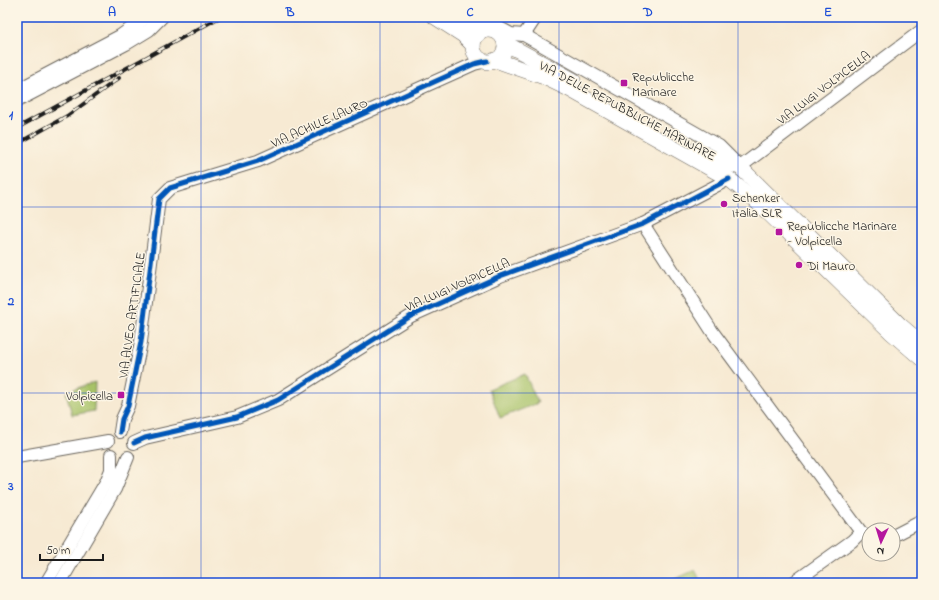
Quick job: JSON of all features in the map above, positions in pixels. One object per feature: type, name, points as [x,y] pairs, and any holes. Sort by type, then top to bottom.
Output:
[{"type":"main road","name":"VIA DELLE REPUBBLICHE MARINARE","points":[[435,17],[463,35],[474,48],[480,59],[544,77],[569,89],[729,179],[756,201],[892,333],[922,359]]},
{"type":"main road","name":"VIA DELLE REPUBBLICHE MARINARE","points":[[455,17],[464,23],[482,24],[498,33],[505,43],[712,158],[740,167],[900,326],[922,344]]},
{"type":"main road","points":[[474,48],[482,24]]},
{"type":"main road","points":[[491,61],[503,54],[505,43]]},
{"type":"street","points":[[17,90],[120,36],[147,17]]},
{"type":"street","points":[[17,101],[126,44],[148,30],[162,17]]},
{"type":"street","points":[[524,36],[536,17]]},
{"type":"street","points":[[482,24],[511,34],[524,36],[719,146],[740,167]]},
{"type":"street","name":"VIA LUIGI VOLPICELLA","points":[[740,167],[922,30]]},
{"type":"street","points":[[467,68],[474,48]]},
{"type":"street","name":"VIA ACHILLE LAURO","points":[[159,199],[170,188],[258,161],[467,68],[491,61]]},
{"type":"street","name":"VIA LUIGI VOLPICELLA","points":[[127,437],[145,438],[237,416],[278,400],[411,316],[500,276],[643,224],[729,179]]},
{"type":"street","name":"VIA ALVEO ARTIFICIALE","points":[[127,437],[129,421],[128,406],[141,342],[159,199]]},
{"type":"street","points":[[643,224],[712,331],[861,529]]},
{"type":"street","points":[[46,583],[106,482],[111,470],[106,447],[114,434],[127,437],[133,451],[128,457],[121,478],[112,496],[60,583]]},
{"type":"street","points":[[17,457],[106,447],[119,459],[128,457]]},
{"type":"street","points":[[901,532],[922,521]]},
{"type":"street","points":[[793,583],[861,536]]},
{"type":"green space","points":[[525,374],[538,403],[500,418],[489,389]]},
{"type":"green space","points":[[95,382],[94,411],[72,415],[66,392]]},
{"type":"green space","points":[[695,570],[702,583],[667,583]]},
{"type":"railway","points":[[17,128],[220,17]]},
{"type":"railway","points":[[17,144],[67,116],[119,78]]},
{"type":"cycle path","points":[[120,432],[122,419],[128,406],[141,342],[159,199],[170,188],[258,161],[474,64],[487,61]]},
{"type":"cycle path","points":[[134,443],[145,438],[237,417],[278,400],[411,316],[500,276],[643,224],[729,179]]},
{"type":"place","name":"Republicche Marinare","points":[[624,83]]},
{"type":"place","name":"Schenker Italia SLR","points":[[724,204]]},
{"type":"place","name":"Republicche Marinare - Volpicella","points":[[779,232]]},
{"type":"place","name":"Di Mauro","points":[[799,265]]},
{"type":"place","name":"Volpicella","points":[[121,395]]}]
